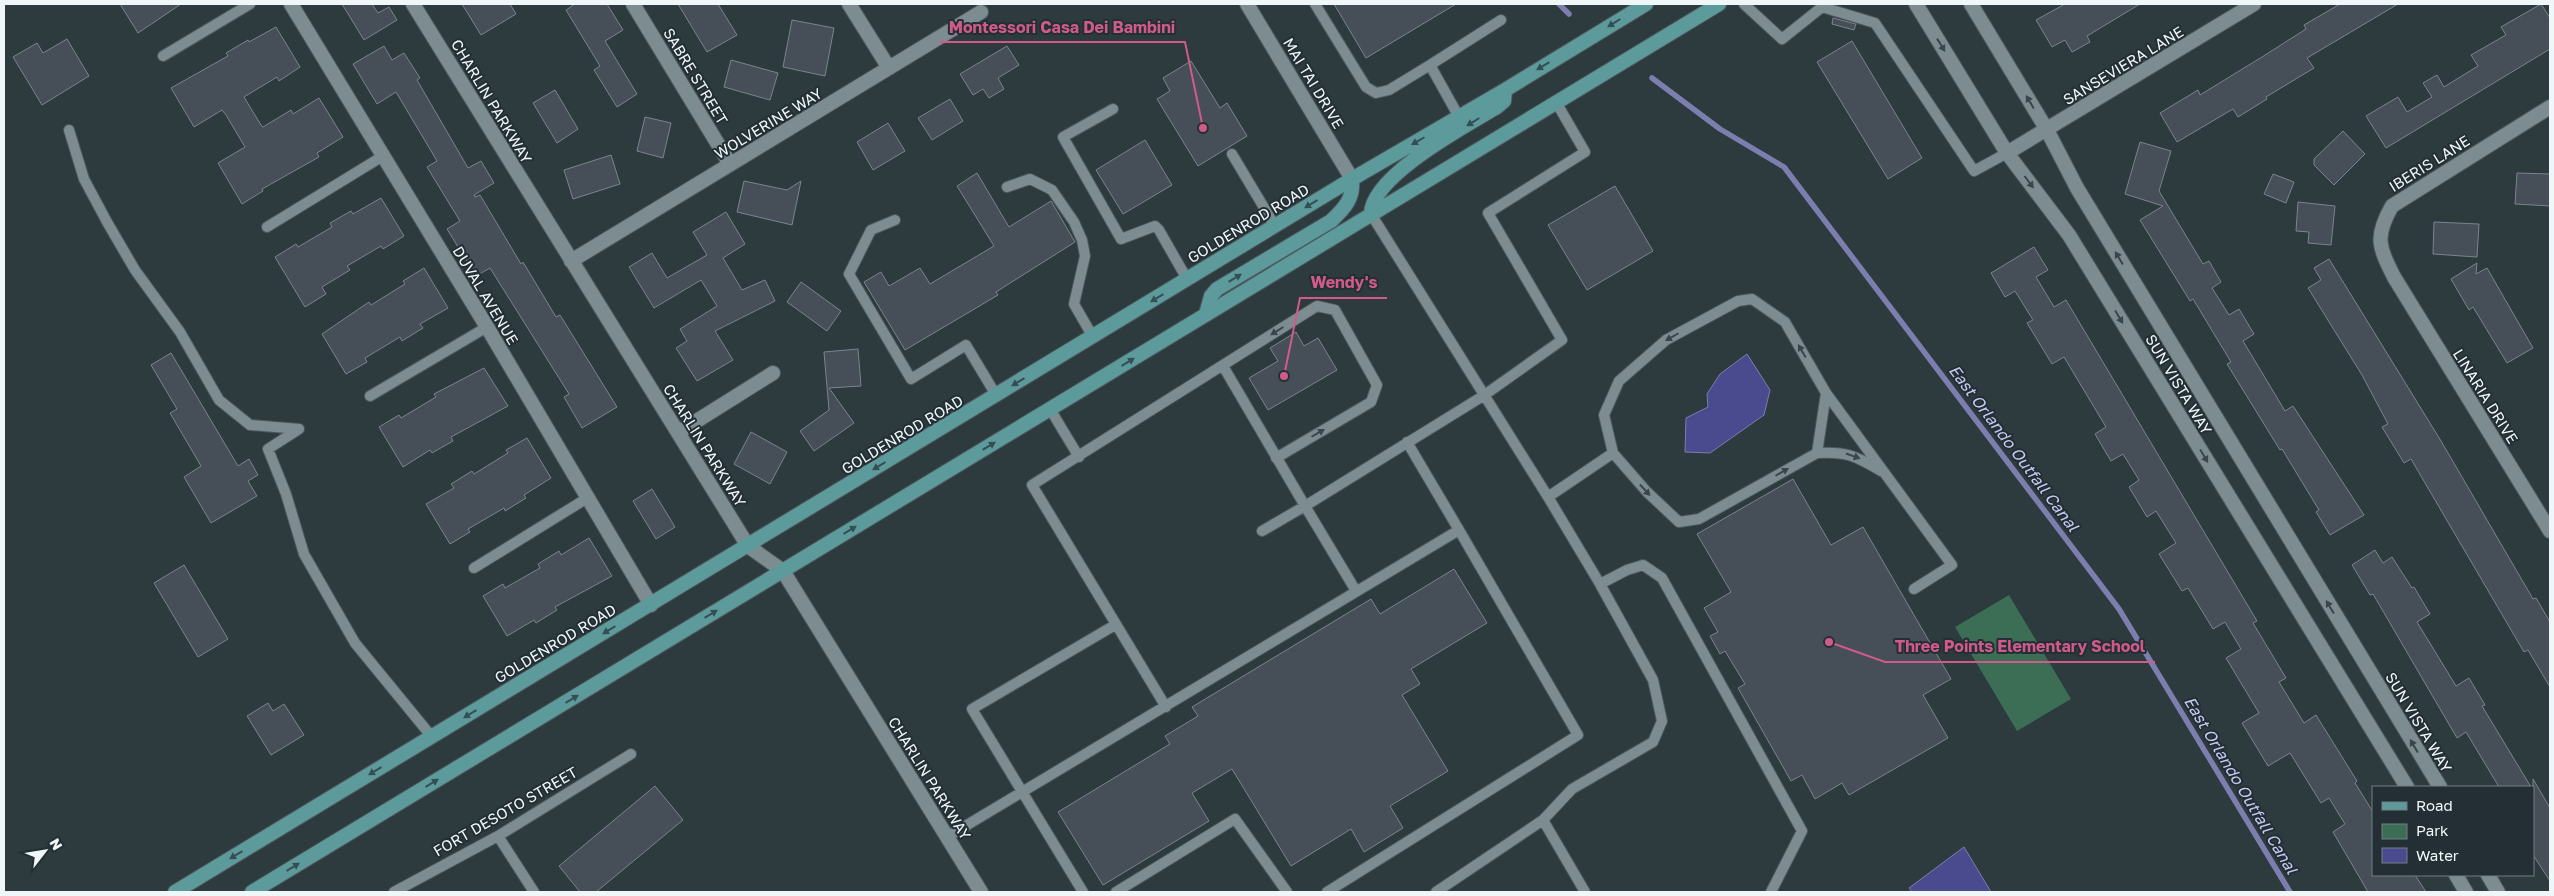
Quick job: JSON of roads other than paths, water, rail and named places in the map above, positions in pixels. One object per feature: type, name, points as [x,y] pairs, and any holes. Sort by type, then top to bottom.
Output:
[{"type":"main road","name":"GOLDENROD ROAD","points":[[175,892],[1352,179],[1505,90],[1646,4]]},
{"type":"main road","points":[[252,892],[1719,4]]},
{"type":"main road","points":[[1371,214],[1371,208],[1382,191],[1407,162],[1497,107],[1504,101],[1505,90]]},
{"type":"main road","points":[[1206,314],[1211,296],[1217,289],[1331,221],[1345,208],[1353,193],[1352,179]]},
{"type":"main road","points":[[186,892],[210,871]]},
{"type":"street","name":"DUVAL AVENUE","points":[[290,4],[589,497],[650,605]]},
{"type":"street","name":"CHARLIN PARKWAY","points":[[413,4],[748,546],[783,571],[981,892]]},
{"type":"street","name":"SABRE STREET","points":[[633,4],[730,164]]},
{"type":"street","points":[[849,4],[889,68]]},
{"type":"street","name":"MAI TAI DRIVE","points":[[1247,4],[1352,179]]},
{"type":"street","name":"SUN VISTA WAY","points":[[1916,4],[2008,153],[2069,235],[2406,786]]},
{"type":"street","name":"SUN VISTA WAY","points":[[1971,4],[2047,130],[2082,197],[2439,786]]},
{"type":"street","name":"SANSEVIERA LANE","points":[[2008,153],[2254,4]]},
{"type":"street","name":"WOLVERINE WAY","points":[[571,261],[982,12]]},
{"type":"street","name":"IBERIS LANE","points":[[2394,277],[2381,250],[2380,225],[2392,206],[2550,107]]},
{"type":"street","name":"LINARIA DRIVE","points":[[2394,277],[2550,531]]},
{"type":"street","points":[[679,432],[773,373]]},
{"type":"street","points":[[2457,876],[2466,892]]},
{"type":"street","points":[[2489,876],[2498,892]]},
{"type":"lane","points":[[164,56],[250,4]]},
{"type":"lane","points":[[1315,4],[1366,87],[1376,93],[1389,90],[1501,20]]},
{"type":"lane","points":[[1744,4],[1782,39],[1822,8],[1875,23],[1974,171],[2008,153]]},
{"type":"lane","points":[[1430,65],[1458,117]]},
{"type":"lane","points":[[1262,531],[1483,396],[1562,340],[1488,213],[1585,152],[1556,102]]},
{"type":"lane","points":[[1113,109],[1063,137],[1121,239],[1155,226],[1187,279]]},
{"type":"lane","points":[[69,130],[84,179],[107,222],[135,270],[180,332],[219,400],[250,425],[299,429],[268,449],[286,494],[304,554],[356,643],[432,737]]},
{"type":"lane","points":[[1232,154],[1275,226]]},
{"type":"lane","points":[[267,227],[383,156]]},
{"type":"lane","points":[[1007,187],[1030,179],[1052,190],[1074,222],[1082,240],[1085,256],[1074,304],[1093,336]]},
{"type":"lane","points":[[1371,214],[1600,584],[1653,680],[1662,722],[1653,742],[1572,789],[1542,820],[1436,892]]},
{"type":"lane","points":[[895,220],[871,230],[849,274],[911,379],[966,345],[996,395]]},
{"type":"lane","points":[[1885,474],[1854,455],[1837,452],[1816,453],[1699,519],[1679,522],[1647,492],[1613,453],[1604,415],[1619,382],[1666,340],[1738,302],[1752,299],[1785,322],[1826,393],[1952,565],[1914,589]]},
{"type":"lane","points":[[1166,706],[1115,625],[1032,485],[1317,306],[1335,310],[1377,385],[1371,402],[1276,458]]},
{"type":"lane","points":[[370,396],[487,327]]},
{"type":"lane","points":[[1225,364],[1276,458],[1356,591]]},
{"type":"lane","points":[[1816,453],[1826,393]]},
{"type":"lane","points":[[1050,409],[1078,457]]},
{"type":"lane","points":[[1327,892],[1578,734],[1407,442]]},
{"type":"lane","points":[[1548,498],[1613,453]]},
{"type":"lane","points":[[474,568],[589,497]]},
{"type":"lane","points":[[947,837],[1459,530]]},
{"type":"lane","points":[[1600,584],[1627,570],[1643,566],[1662,578],[1802,831],[1771,892]]},
{"type":"lane","points":[[1083,892],[972,709],[1115,625]]},
{"type":"lane","name":"FORT DESOTO STREET","points":[[394,892],[498,836],[631,754]]},
{"type":"lane","points":[[1116,892],[1235,820],[1287,892]]},
{"type":"lane","points":[[1542,820],[1585,892]]},
{"type":"lane","points":[[498,836],[534,892]]},
{"type":"water","points":[[1747,354],[1770,390],[1764,415],[1710,453],[1685,452],[1686,418],[1708,407],[1707,394],[1720,374]]},
{"type":"water","points":[[1964,847],[1991,892],[1912,892],[1909,888]]},
{"type":"waterway","name":"East Orlando Outfall Canal","points":[[1559,4],[1569,14]]},
{"type":"waterway","name":"East Orlando Outfall Canal","points":[[1652,78],[1720,129],[1784,167],[2119,609],[2290,892]]},
{"type":"place","name":"Montessori Casa Dei Bambini","points":[[1203,128]]},
{"type":"place","name":"Wendy's","points":[[1284,376]]},
{"type":"place","name":"Three Points Elementary School","points":[[1829,642]]}]
